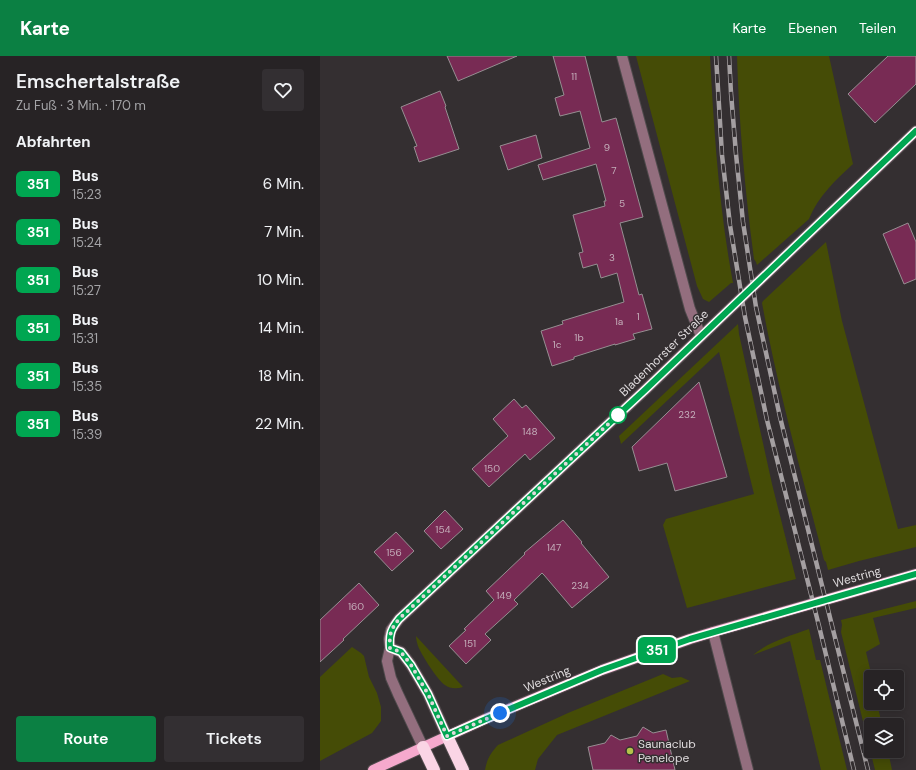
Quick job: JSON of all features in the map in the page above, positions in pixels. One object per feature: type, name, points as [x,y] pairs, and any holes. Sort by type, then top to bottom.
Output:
[{"type":"highway","points":[[447,736],[463,770]]},
{"type":"highway","points":[[423,747],[434,770]]},
{"type":"main road","name":"Westring","points":[[373,770],[447,736],[602,670],[690,639],[916,574]]},
{"type":"street","points":[[622,56],[690,310],[701,336]]},
{"type":"street","name":"Bladenhorster Straße","points":[[423,747],[391,678],[387,661],[390,648],[389,639],[391,630],[399,619],[613,420],[916,131]]},
{"type":"street","points":[[714,632],[748,770]]},
{"type":"street","points":[[390,648],[401,652],[411,665],[428,694],[447,736]]},
{"type":"green space","points":[[636,56],[710,56],[715,141],[724,227],[733,283],[731,283],[709,302],[703,299],[697,286]]},
{"type":"green space","points":[[737,56],[829,56],[853,164],[822,196],[809,219],[757,265],[754,259],[745,183],[739,107]]},
{"type":"green space","points":[[826,242],[842,321],[898,529],[916,525],[916,547],[828,570],[824,560],[775,368],[762,303]]},
{"type":"green space","points":[[738,324],[772,484],[796,579],[687,608],[663,525],[666,519],[754,494],[719,352],[621,444],[619,436]]},
{"type":"green space","points":[[916,601],[916,608],[873,618],[880,644],[866,652],[870,670],[864,670],[864,710],[879,710],[880,718],[864,718],[864,725],[841,632],[841,620]]},
{"type":"green space","points":[[809,629],[816,660],[820,660],[847,770],[821,770],[790,641],[753,655],[765,646]]},
{"type":"green space","points":[[416,636],[463,687],[451,688],[442,683],[422,655]]},
{"type":"green space","points":[[352,647],[364,656],[369,677],[377,693],[381,707],[381,721],[372,733],[320,761],[320,677]]},
{"type":"green space","points":[[663,674],[672,678],[681,677],[690,681],[557,735],[538,759],[535,770],[485,770],[489,757],[498,745],[568,713]]},
{"type":"green space","points":[[872,758],[889,758],[892,770],[875,770]]},
{"type":"building","points":[[447,56],[517,56],[458,81]]},
{"type":"building","points":[[553,56],[585,56],[602,122],[616,118],[643,217],[620,223],[639,295],[642,294],[652,329],[633,334],[635,339],[574,357],[574,359],[552,366],[541,331],[563,324],[562,321],[624,302],[617,273],[601,278],[597,264],[583,268],[579,253],[583,252],[573,215],[605,206],[604,201],[606,201],[596,164],[543,180],[538,165],[590,148],[580,111],[560,116],[555,98],[564,95]]},
{"type":"building","points":[[888,56],[916,56],[916,84],[875,123],[848,94]]},
{"type":"building","points":[[440,91],[459,149],[419,162],[414,147],[417,146],[401,107]]},
{"type":"building","points":[[536,135],[542,158],[508,170],[500,146]]},
{"type":"building","points":[[908,223],[916,242],[916,279],[904,284],[883,234]]},
{"type":"building","points":[[699,382],[727,477],[675,491],[667,463],[639,471],[632,447]]},
{"type":"building","points":[[514,399],[522,408],[526,405],[555,438],[530,460],[525,454],[489,487],[472,469],[508,436],[493,419]]},
{"type":"building","points":[[445,510],[463,529],[441,549],[424,531]]},
{"type":"building","points":[[563,520],[609,577],[572,608],[542,573],[514,600],[518,604],[485,634],[491,640],[466,664],[449,646],[494,600],[486,591],[525,554],[524,553]]},
{"type":"building","points":[[396,532],[414,551],[392,571],[374,552]]},
{"type":"building","points":[[359,583],[379,605],[320,662],[320,620]]},
{"type":"building","name":"Saunaclub Penelope","points":[[643,727],[653,733],[666,730],[675,770],[593,770],[588,747],[605,743],[611,735],[620,740],[637,736]]},
{"type":"railway","points":[[716,56],[722,155],[730,225],[745,317],[767,420],[854,770]]},
{"type":"railway","points":[[729,56],[736,154],[743,222],[756,307],[780,417],[868,770]]},
{"type":"bus line","name":"351","points":[[916,131],[646,389],[399,619],[391,630],[389,639],[390,648],[401,652],[411,665],[428,694],[447,736],[602,670],[690,639],[916,574]]},
{"type":"place","name":"Saunaclub Penelope","points":[[630,751]]},
{"type":"route","points":[[500,713],[447,736],[428,694],[411,665],[401,652],[390,648],[389,639],[391,630],[399,619],[618,415]]}]
